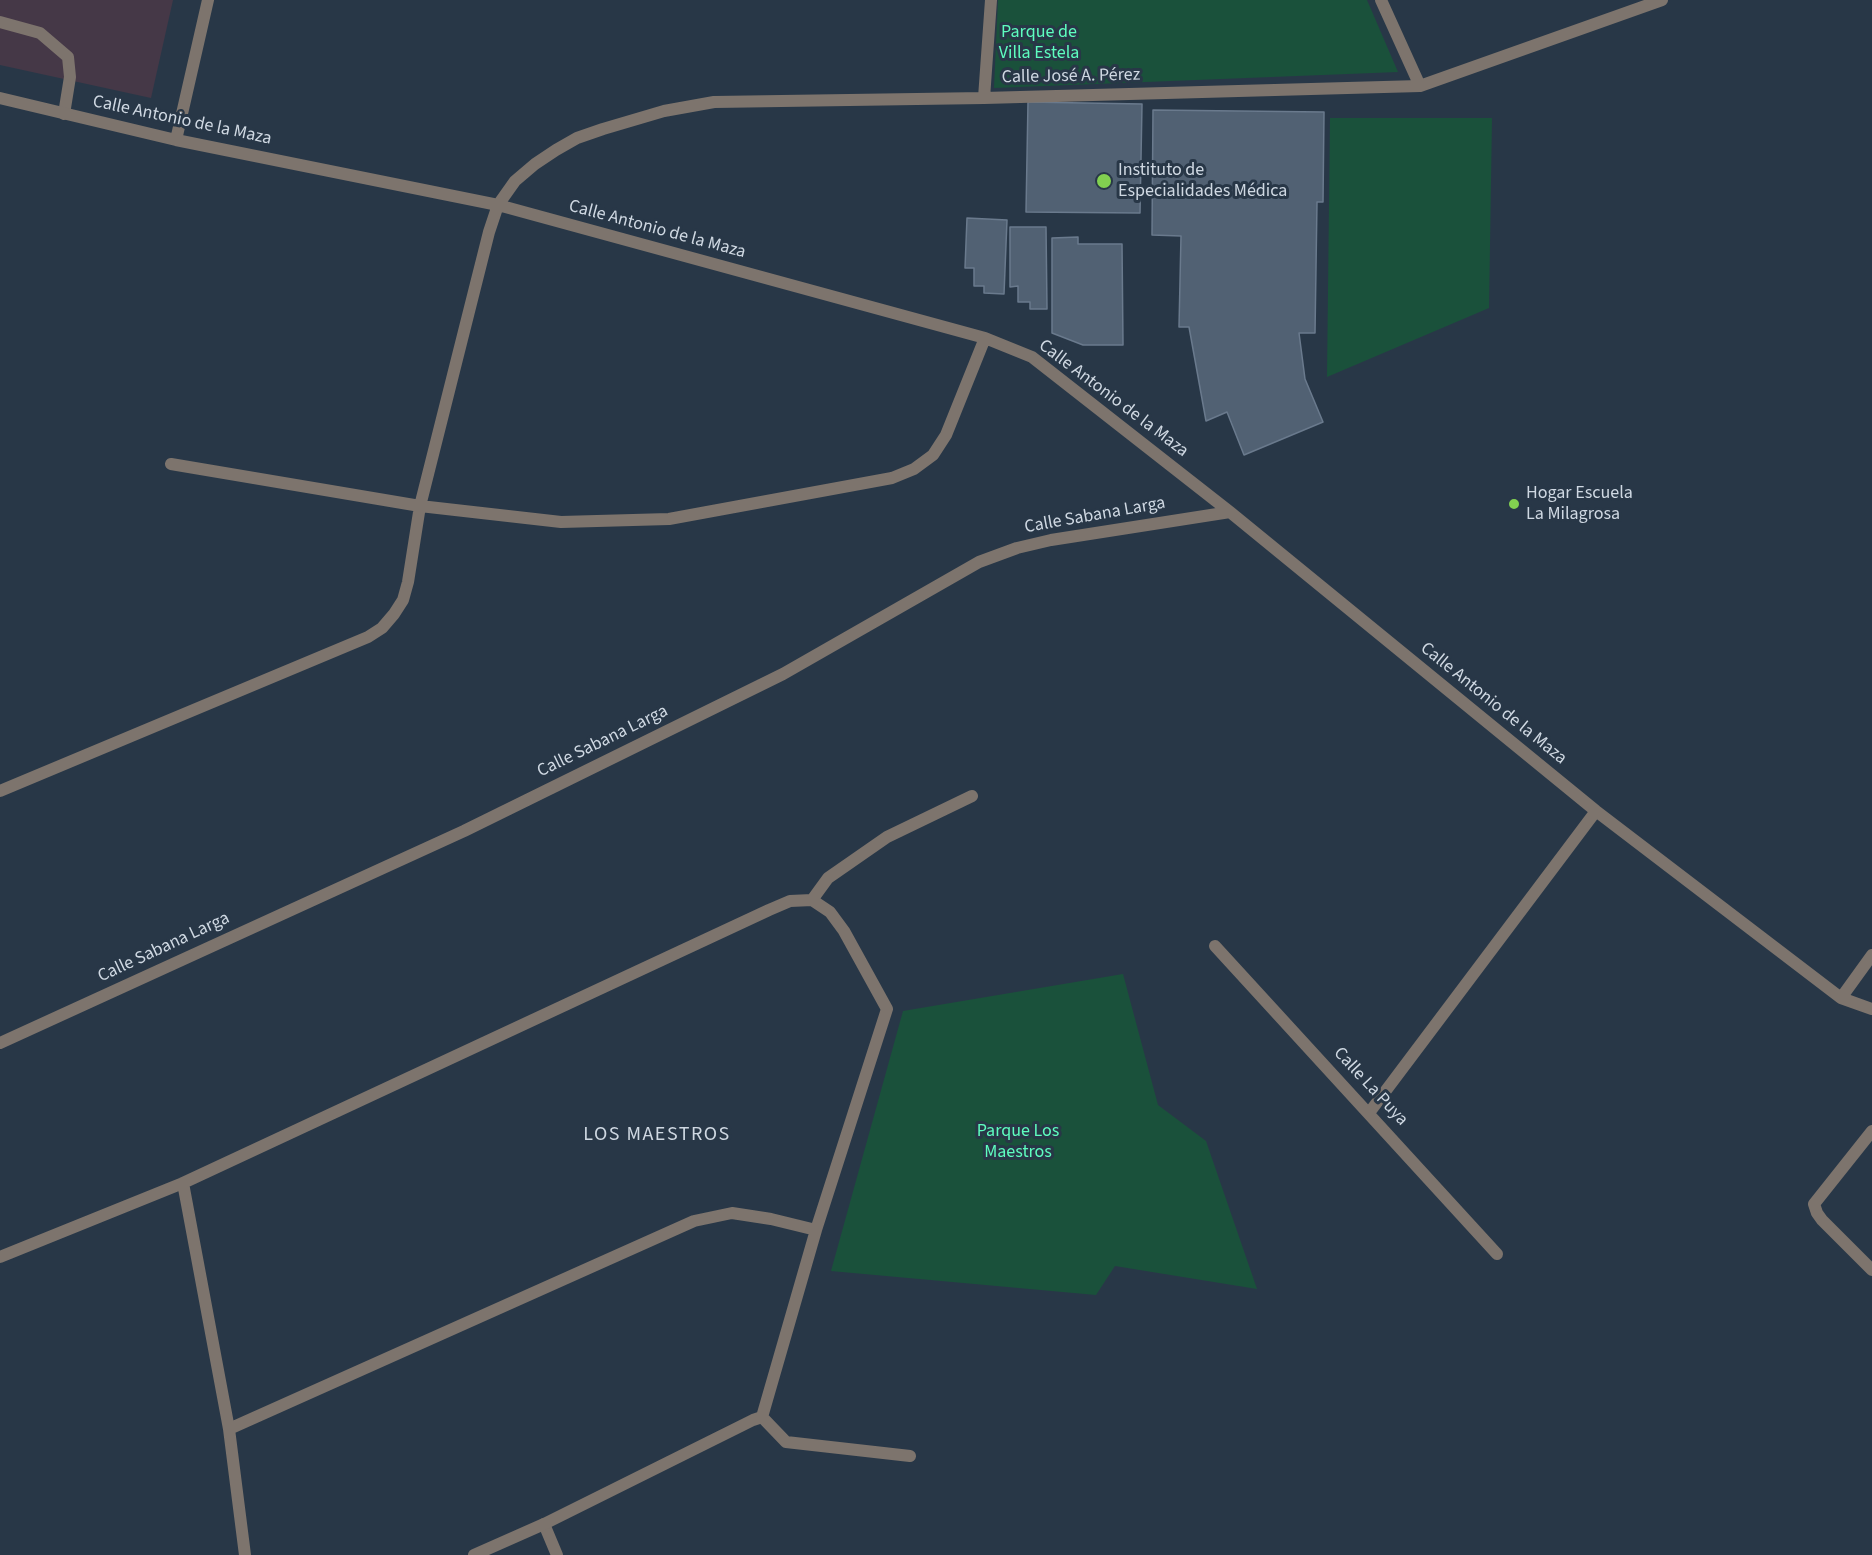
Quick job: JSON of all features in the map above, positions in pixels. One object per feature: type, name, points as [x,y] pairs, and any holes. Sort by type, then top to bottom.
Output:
[{"type":"street","points":[[176,140],[208,0]]},
{"type":"street","points":[[984,98],[991,0]]},
{"type":"street","points":[[1381,0],[1420,86]]},
{"type":"street","name":"Calle José A. Pérez","points":[[0,791],[368,637],[394,614],[403,600],[408,582],[420,506],[489,232],[498,205],[516,181],[556,150],[577,138],[664,111],[714,102],[984,98],[1420,86],[1662,0]]},
{"type":"street","points":[[0,22],[40,33],[68,57],[70,77],[64,114]]},
{"type":"street","name":"Calle Antonio de la Maza","points":[[0,98],[176,140],[498,205],[985,338],[1032,357],[1230,512],[1596,811],[1841,998],[1872,1009]]},
{"type":"street","points":[[171,464],[420,506],[561,522],[669,519],[892,478],[914,469],[933,455],[946,435],[985,338]]},
{"type":"street","name":"Calle Sabana Larga","points":[[0,1043],[464,831],[783,674],[979,562],[1017,548],[1051,540],[1230,512]]},
{"type":"street","points":[[812,900],[828,878],[886,837],[972,796]]},
{"type":"street","points":[[1369,1113],[1596,811]]},
{"type":"street","points":[[0,1257],[183,1183],[769,910],[790,901],[812,900],[830,912],[844,931],[887,1009],[816,1230],[762,1417]]},
{"type":"street","name":"Calle La Puya","points":[[1215,946],[1497,1254]]},
{"type":"street","points":[[1841,998],[1872,955]]},
{"type":"street","points":[[1872,1131],[1814,1204],[1822,1220],[1872,1270]]},
{"type":"street","points":[[183,1183],[229,1430],[245,1555]]},
{"type":"street","points":[[229,1430],[694,1221],[732,1213],[771,1219],[816,1230]]},
{"type":"street","points":[[762,1417],[786,1442],[910,1456]]},
{"type":"street","points":[[474,1555],[544,1524],[762,1417]]},
{"type":"street","points":[[544,1524],[557,1555]]},
{"type":"shaded area","points":[[0,0],[173,0],[151,98],[0,65]]},
{"type":"green space","name":"Parque de Villa Estela","points":[[998,0],[1367,0],[1398,72],[994,88]]},
{"type":"green space","points":[[1330,118],[1492,118],[1489,308],[1327,377]]},
{"type":"green space","name":"Parque Los Maestros","points":[[1123,974],[1158,1105],[1206,1141],[1257,1289],[1115,1266],[1096,1295],[831,1271],[903,1011]]},
{"type":"building","points":[[1028,102],[1142,104],[1140,213],[1026,212]]},
{"type":"building","points":[[1153,110],[1324,112],[1323,202],[1317,202],[1315,333],[1299,333],[1305,379],[1323,422],[1244,455],[1227,412],[1206,421],[1189,327],[1179,327],[1181,236],[1152,235]]},
{"type":"building","points":[[967,218],[1007,220],[1004,294],[984,293],[984,286],[974,286],[974,268],[965,268]]},
{"type":"building","points":[[1010,227],[1046,227],[1047,309],[1030,309],[1030,302],[1018,302],[1018,286],[1010,287]]},
{"type":"building","points":[[1078,237],[1078,244],[1122,244],[1123,345],[1083,345],[1052,333],[1052,238]]},
{"type":"place","name":"Instituto de Especialidades Médica","points":[[1104,181]]},
{"type":"place","name":"Hogar Escuela La Milagrosa","points":[[1514,504]]},
{"type":"district","name":"LOS MAESTROS","points":[[657,1136]]}]
